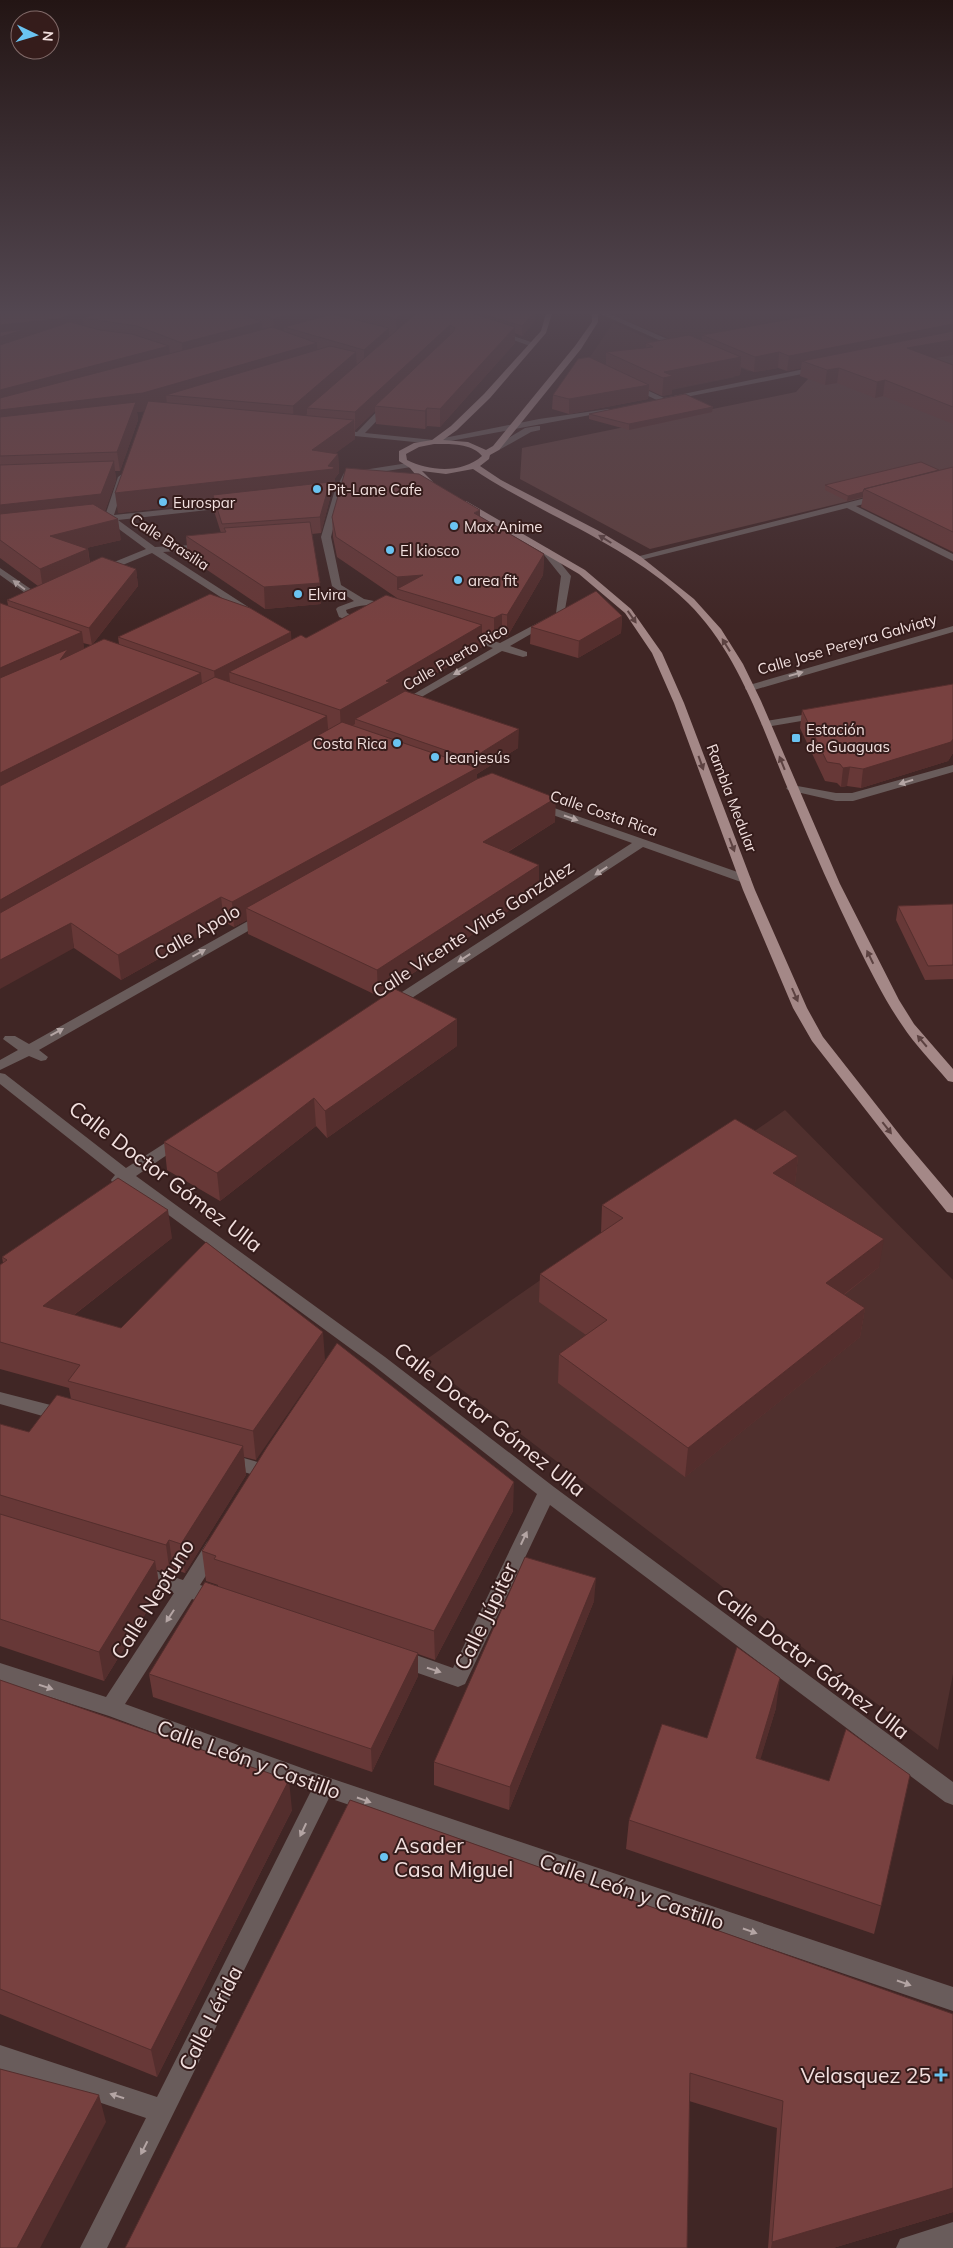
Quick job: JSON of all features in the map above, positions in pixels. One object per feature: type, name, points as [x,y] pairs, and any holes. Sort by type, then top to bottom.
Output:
[{"type":"main road","points":[[434,442],[454,428],[467,415]]},
{"type":"main road","points":[[486,454],[479,448],[467,444],[434,442],[417,445],[402,453],[403,462],[411,466],[440,471],[474,466],[482,462],[486,458],[486,454],[496,448],[511,426],[522,415]]},
{"type":"main road","name":"Rambla Medular","points":[[411,466],[424,479],[447,494],[582,572],[621,603],[657,653],[679,703],[745,879],[800,1008],[817,1038],[898,1142],[953,1208]]},
{"type":"main road","points":[[474,466],[498,482],[596,533],[637,558],[691,601],[717,631],[750,688],[834,884],[892,1000],[909,1026],[953,1078]]},
{"type":"street","points":[[359,434],[378,415]]},
{"type":"street","points":[[585,415],[589,415]]},
{"type":"street","points":[[324,430],[434,442],[511,426],[589,415]]},
{"type":"street","points":[[496,448],[528,430],[589,415]]},
{"type":"street","points":[[373,616],[389,612],[381,605],[361,601],[337,586],[321,538],[333,494],[347,476],[411,466]]},
{"type":"street","name":"Calle Brasilia","points":[[114,475],[125,470],[109,518],[153,550],[258,617]]},
{"type":"street","points":[[637,558],[895,494]]},
{"type":"street","points":[[89,520],[244,503]]},
{"type":"street","points":[[850,506],[953,558]]},
{"type":"street","points":[[90,575],[133,556],[153,550],[220,545]]},
{"type":"street","name":"Calle Puerto Rico","points":[[389,712],[566,611],[566,576],[546,551]]},
{"type":"street","points":[[0,571],[38,598]]},
{"type":"street","points":[[214,603],[227,597]]},
{"type":"street","points":[[352,621],[342,615],[341,609],[361,601]]},
{"type":"street","points":[[604,603],[621,603]]},
{"type":"street","name":"Calle Jose Pereyra Galviaty","points":[[750,688],[953,629]]},
{"type":"street","points":[[458,633],[523,654]]},
{"type":"street","points":[[766,724],[828,714]]},
{"type":"street","points":[[792,788],[836,797],[853,797],[953,768]]},
{"type":"street","name":"Calle Costa Rica","points":[[521,801],[745,879]]},
{"type":"street","name":"Calle Vicente Vilas González","points":[[377,1014],[641,843]]},
{"type":"street","name":"Calle Apolo","points":[[0,1066],[27,1049],[280,908]]},
{"type":"street","points":[[10,1039],[41,1057]]},
{"type":"street","name":"Calle Doctor Gómez Ulla","points":[[0,1077],[348,1349],[379,1361],[547,1492],[953,1795]]},
{"type":"street","points":[[103,1192],[194,1131]]},
{"type":"street","points":[[0,1398],[84,1421]]},
{"type":"street","points":[[205,1454],[261,1470]]},
{"type":"street","points":[[250,1487],[272,1454]]},
{"type":"street","name":"Calle Júpiter","points":[[384,1653],[458,1678],[547,1492]]},
{"type":"street","name":"Calle Neptuno","points":[[111,1708],[188,1590],[224,1530]]},
{"type":"street","points":[[122,1569],[234,1605]]},
{"type":"street","name":"Calle León y Castillo","points":[[0,1672],[111,1708],[324,1786],[953,1999]]},
{"type":"street","name":"Calle Lérida","points":[[93,2248],[324,1786]]},
{"type":"street","points":[[0,2057],[163,2111]]},
{"type":"street","points":[[909,2248],[953,2235]]},
{"type":"shaded area","points":[[684,415],[953,415],[953,476],[650,549],[520,479],[522,448]]},
{"type":"shaded area","points":[[785,1110],[953,1280],[953,1674],[938,1750],[424,1361]]},
{"type":"building","points":[[19,415],[131,415],[117,452],[0,456],[0,417]]},
{"type":"building","points":[[143,415],[299,415],[354,420],[312,450],[338,454],[328,466],[334,467],[333,469],[115,493]]},
{"type":"building","points":[[593,415],[674,415],[629,424]]},
{"type":"building","points":[[114,461],[101,494],[0,505],[0,465]]},
{"type":"building","points":[[921,462],[939,470],[864,489],[863,492],[848,496],[825,485]]},
{"type":"building","points":[[953,467],[953,532],[864,489]]},
{"type":"building","points":[[346,468],[419,474],[480,510],[474,513],[544,554],[507,615],[502,614],[494,618],[397,589],[423,575],[397,577],[336,537],[332,517]]},
{"type":"building","points":[[330,482],[320,517],[222,524],[213,495]]},
{"type":"building","points":[[93,504],[118,519],[50,536],[88,549],[40,569],[0,540],[0,514]]},
{"type":"building","points":[[310,522],[320,583],[264,587],[186,536],[226,532],[224,528]]},
{"type":"building","points":[[102,557],[136,569],[89,628],[7,600]]},
{"type":"building","points":[[596,591],[622,616],[579,641],[531,627]]},
{"type":"building","points":[[210,594],[250,608],[291,632],[214,671],[118,637]]},
{"type":"building","points":[[386,595],[482,625],[386,681],[390,682],[340,710],[229,672],[301,635],[306,638]]},
{"type":"building","points":[[0,603],[82,632],[0,668]]},
{"type":"building","points":[[104,639],[201,673],[0,773],[0,678],[68,649],[60,660]]},
{"type":"building","points":[[215,677],[327,716],[0,900],[0,786]]},
{"type":"building","points":[[953,684],[953,739],[951,742],[863,769],[843,768],[840,764],[827,762],[802,710]]},
{"type":"building","points":[[405,691],[519,729],[471,759],[355,719]]},
{"type":"building","points":[[342,722],[477,768],[232,902],[221,897],[118,955],[71,923],[0,960],[0,913]]},
{"type":"building","points":[[492,773],[556,798],[483,842],[539,865],[377,970],[246,908],[477,779]]},
{"type":"building","points":[[953,904],[953,965],[928,966],[898,906]]},
{"type":"building","points":[[395,989],[457,1019],[325,1111],[314,1098],[217,1173],[164,1142]]},
{"type":"building","points":[[735,1119],[798,1156],[773,1173],[884,1239],[826,1283],[865,1308],[688,1448],[559,1354],[607,1320],[540,1274],[623,1218],[602,1205]]},
{"type":"building","points":[[118,1178],[168,1210],[43,1306],[121,1328],[206,1242],[323,1332],[253,1431],[68,1381],[80,1365],[0,1342],[0,1265],[7,1260],[2,1257]]},
{"type":"building","points":[[337,1343],[514,1482],[434,1631],[214,1559],[216,1556],[202,1551],[267,1447]]},
{"type":"building","points":[[57,1395],[243,1446],[181,1544],[169,1540],[166,1545],[0,1495],[0,1424],[29,1432]]},
{"type":"building","points":[[0,1514],[155,1561],[99,1652],[0,1619]]},
{"type":"building","points":[[525,1557],[596,1578],[510,1787],[434,1762]]},
{"type":"building","points":[[205,1582],[418,1653],[371,1749],[149,1674]]},
{"type":"building","points":[[737,1647],[780,1678],[756,1758],[829,1781],[846,1729],[910,1775],[881,1906],[629,1820],[662,1724],[707,1738]]},
{"type":"building","points":[[0,1680],[289,1780],[151,2050],[0,1989]]},
{"type":"building","points":[[350,1800],[953,2014],[953,2188],[772,2242],[783,2101],[690,2073],[687,2248],[125,2248]]},
{"type":"building","points":[[0,2069],[99,2095],[17,2248],[0,2248]]},
{"type":"place","name":"Pit-Lane Cafe","points":[[317,489]]},
{"type":"place","name":"Eurospar","points":[[163,502]]},
{"type":"place","name":"Max Anime","points":[[454,526]]},
{"type":"place","name":"El kiosco","points":[[390,550]]},
{"type":"place","name":"area fit","points":[[458,580]]},
{"type":"place","name":"Elvira","points":[[298,594]]},
{"type":"place","name":"Estación de Guaguas","points":[[796,738]]},
{"type":"place","name":"Costa Rica","points":[[397,743]]},
{"type":"place","name":"Ieanjesús","points":[[435,757]]},
{"type":"place","name":"Asader Casa Miguel","points":[[384,1857]]},
{"type":"place","name":"Velasquez 25","points":[[941,2075]]}]
